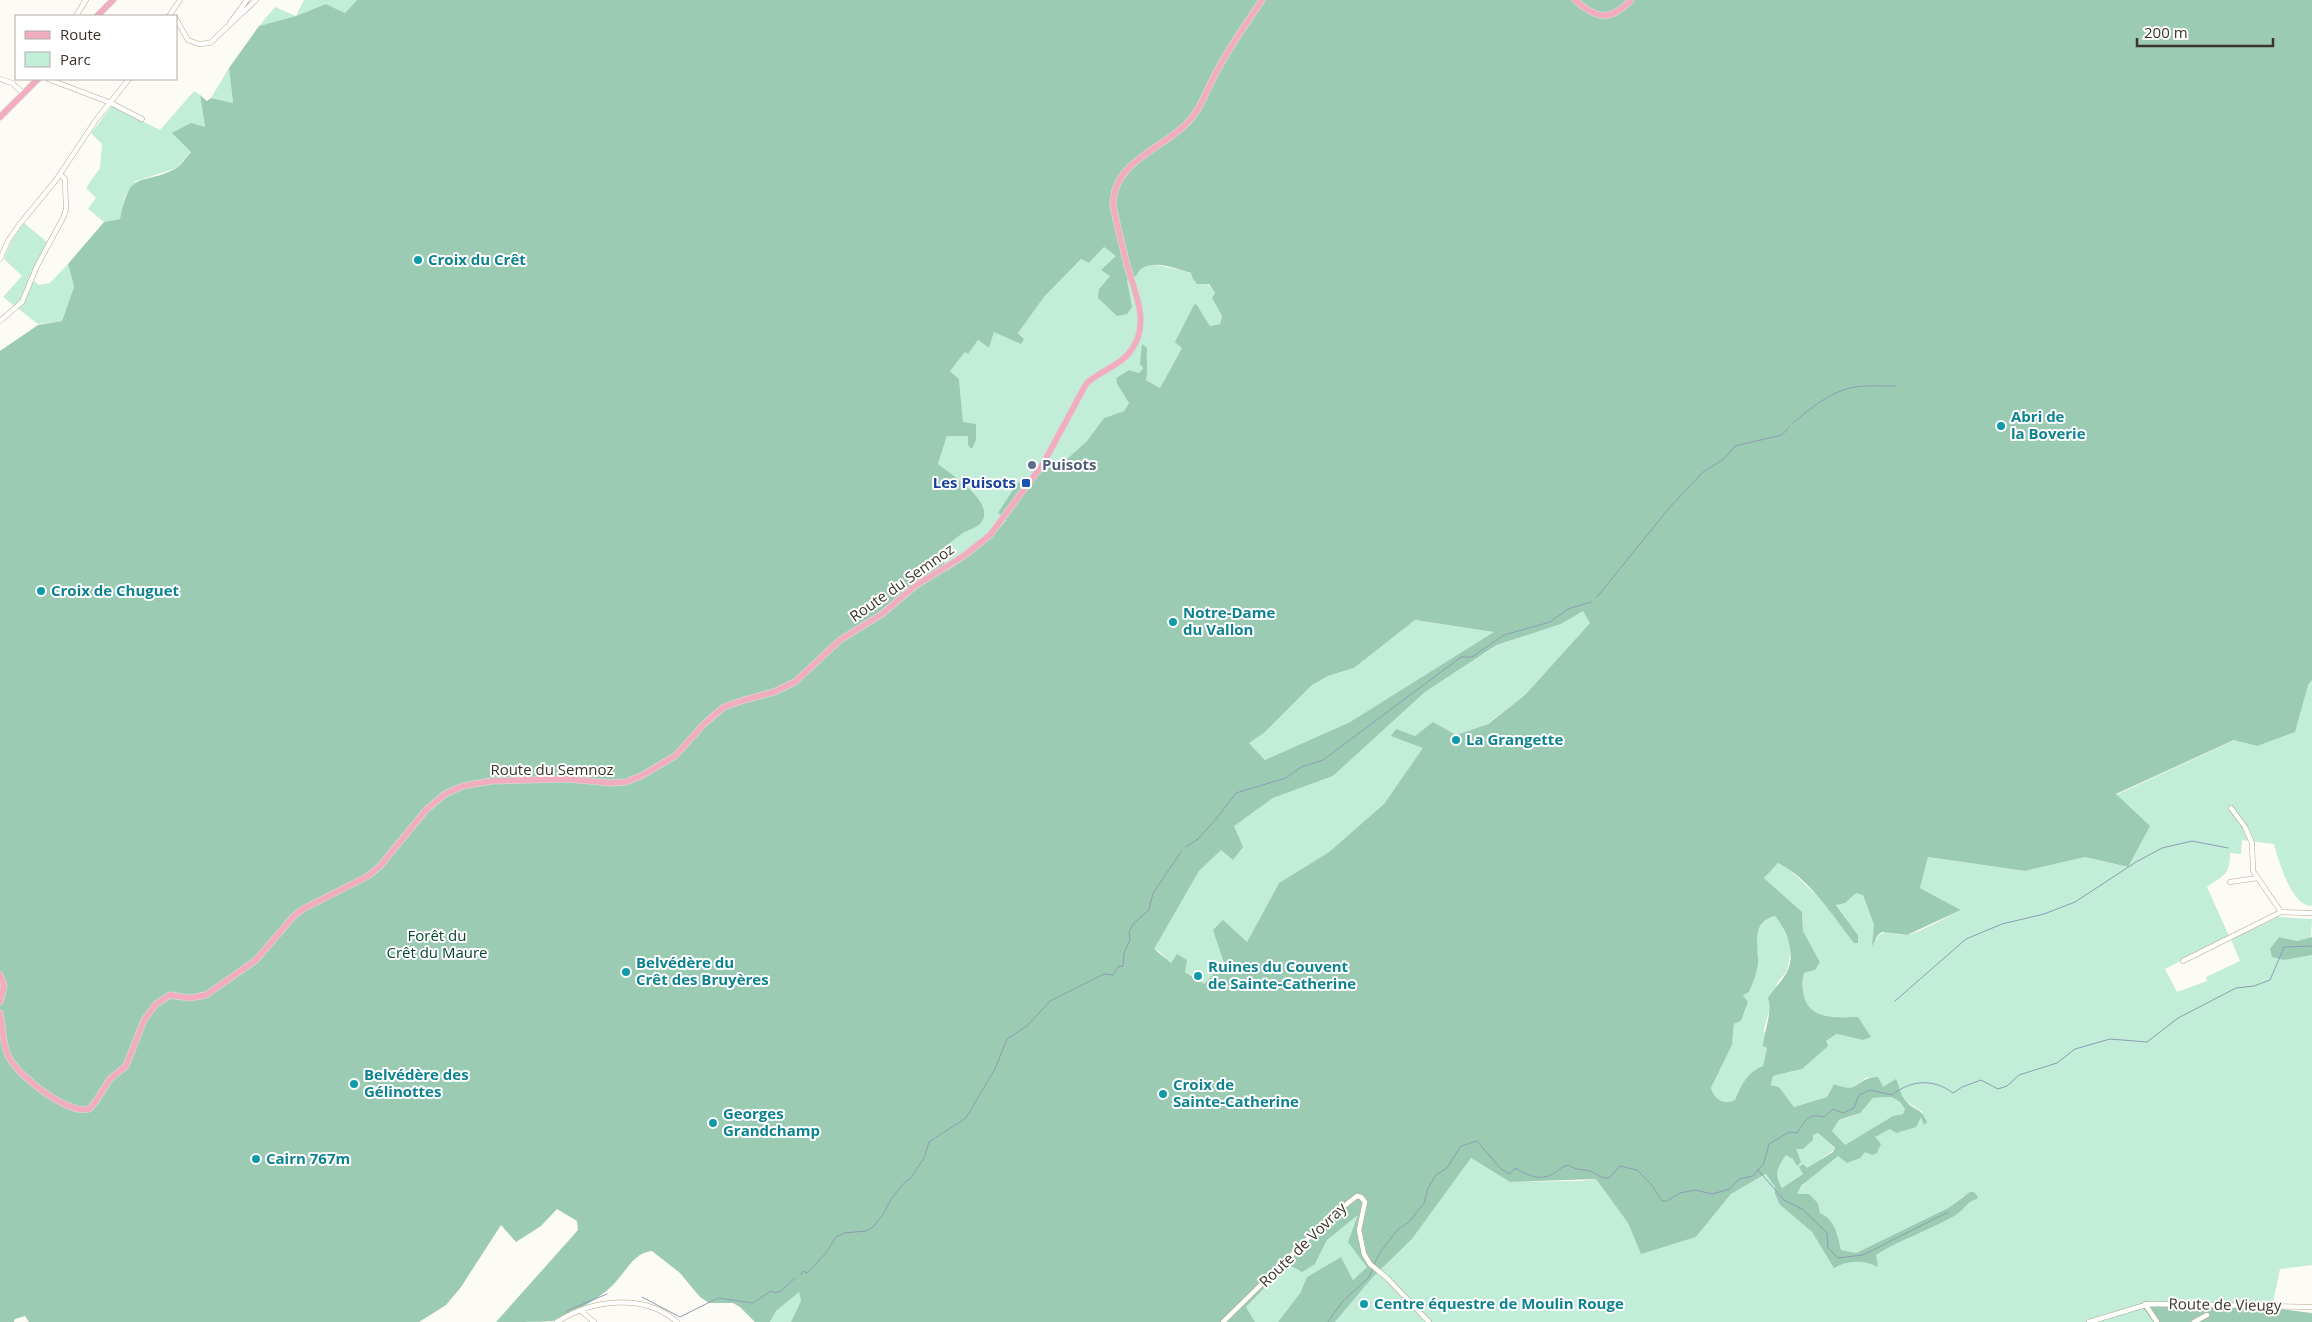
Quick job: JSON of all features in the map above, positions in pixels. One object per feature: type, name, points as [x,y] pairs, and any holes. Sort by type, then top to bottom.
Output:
[{"type":"main road","points":[[98,15],[113,0]]},
{"type":"main road","name":"Route du Semnoz","points":[[0,1013],[10,1061],[24,1076],[78,1110],[89,1108],[96,1102],[110,1079],[126,1066],[144,1020],[156,1004],[170,996],[190,998],[206,995],[256,960],[292,917],[303,909],[368,876],[380,866],[422,814],[445,794],[463,786],[490,781],[574,780],[611,783],[634,779],[675,756],[705,723],[724,707],[774,692],[796,682],[840,640],[882,614],[914,586],[965,555],[990,535],[1043,464],[1084,388],[1093,378],[1119,363],[1132,349],[1140,330],[1139,304],[1114,211],[1113,194],[1119,180],[1139,158],[1175,134],[1193,117],[1217,70],[1262,0]]},
{"type":"main road","points":[[1575,0],[1590,13],[1600,16],[1613,14],[1631,0]]},
{"type":"main road","points":[[0,117],[37,80]]},
{"type":"main road","points":[[0,975],[4,986],[0,1002]]},
{"type":"street","points":[[77,15],[86,0]]},
{"type":"street","points":[[173,15],[180,0]]},
{"type":"street","points":[[230,24],[247,0]]},
{"type":"street","points":[[178,24],[188,40],[205,45],[210,44],[256,0]]},
{"type":"street","points":[[0,79],[12,83],[24,94]]},
{"type":"street","points":[[51,80],[111,103],[142,119]]},
{"type":"street","points":[[0,259],[8,241],[19,225],[60,174],[96,120],[127,80]]},
{"type":"street","points":[[0,321],[22,302],[37,266],[64,216],[66,188],[65,179],[60,174]]},
{"type":"street","points":[[2231,808],[2248,833],[2252,843],[2253,871],[2281,912]]},
{"type":"street","points":[[2230,882],[2257,878]]},
{"type":"street","points":[[2183,961],[2281,912],[2312,913]]},
{"type":"street","name":"Route de Vovray","points":[[1223,1322],[1309,1238],[1353,1197],[1357,1196],[1361,1197],[1365,1202],[1359,1230],[1360,1243],[1370,1264],[1428,1322]]},
{"type":"street","points":[[2312,1300],[2312,1307]]},
{"type":"street","points":[[557,1322],[580,1310],[602,1305],[632,1303],[657,1309],[677,1322]]},
{"type":"street","points":[[2145,1304],[2157,1322]]},
{"type":"street","name":"Route de Vieugy","points":[[2089,1322],[2145,1304],[2312,1307]]},
{"type":"street","points":[[580,1310],[594,1322]]},
{"type":"street","points":[[2194,1322],[2207,1315]]},
{"type":"green space","points":[[304,0],[357,0],[345,13],[326,4],[296,16]]},
{"type":"green space","name":"Forêt du Crêt du Maure","points":[[357,0],[2312,0],[2312,680],[2308,685],[2295,732],[2257,746],[2234,740],[2116,794],[2150,826],[2128,867],[2085,857],[2025,871],[1928,857],[1920,888],[1961,910],[1907,935],[1882,932],[1878,935],[1872,946],[1874,925],[1863,895],[1856,893],[1845,903],[1836,905],[1858,935],[1858,943],[1854,943],[1820,898],[1789,869],[1778,863],[1764,878],[1802,912],[1803,931],[1820,962],[1815,970],[1804,973],[1803,990],[1807,1004],[1812,1010],[1826,1016],[1858,1017],[1871,1037],[1863,1040],[1837,1034],[1826,1041],[1828,1046],[1802,1069],[1773,1076],[1771,1085],[1779,1087],[1794,1107],[1827,1097],[1834,1084],[1849,1088],[1870,1078],[1878,1077],[1883,1087],[1896,1079],[1901,1094],[1910,1105],[1920,1111],[1927,1122],[1924,1125],[1921,1117],[1916,1127],[1896,1133],[1890,1129],[1875,1137],[1881,1144],[1877,1153],[1872,1155],[1865,1152],[1860,1158],[1847,1163],[1838,1156],[1802,1185],[1797,1194],[1809,1194],[1818,1203],[1820,1213],[1835,1228],[1841,1250],[1856,1253],[1948,1208],[1970,1192],[1974,1192],[1978,1197],[1956,1215],[1876,1255],[1878,1267],[1856,1262],[1845,1263],[1834,1268],[1812,1232],[1779,1204],[1775,1194],[1775,1187],[1766,1174],[1731,1194],[1696,1237],[1641,1254],[1628,1223],[1596,1179],[1510,1182],[1471,1158],[1412,1239],[1372,1278],[1335,1322],[1278,1322],[1300,1293],[1307,1277],[1341,1257],[1353,1280],[1367,1267],[1348,1242],[1358,1215],[1327,1240],[1315,1264],[1302,1272],[1288,1264],[1246,1307],[1255,1322],[791,1322],[801,1301],[799,1292],[776,1311],[770,1322],[755,1322],[740,1307],[733,1303],[709,1303],[700,1297],[680,1273],[652,1251],[646,1252],[635,1259],[613,1285],[600,1296],[561,1318],[553,1321],[496,1322],[578,1230],[577,1221],[557,1209],[541,1226],[516,1242],[501,1225],[461,1287],[446,1305],[419,1322],[29,1322],[25,1316],[15,1319],[14,1322],[0,1322],[0,351],[38,325],[62,321],[74,287],[68,264],[104,222],[120,219],[128,192],[132,186],[144,179],[175,169],[191,152],[172,133],[191,123],[205,127],[200,95],[207,101],[211,98],[233,103],[229,68],[259,26],[296,16],[326,4],[345,13]],"holes":[[[1104,247],[1116,256],[1101,270],[1110,276],[1099,289],[1098,298],[1117,316],[1127,314],[1132,307],[1127,280],[1136,276],[1146,266],[1160,265],[1191,273],[1197,284],[1209,284],[1215,293],[1212,298],[1222,316],[1220,324],[1210,326],[1196,304],[1194,305],[1175,342],[1182,348],[1160,388],[1146,380],[1147,348],[1142,344],[1140,364],[1143,368],[1139,373],[1129,370],[1116,378],[1117,384],[1129,403],[1124,411],[1104,418],[1087,441],[1056,469],[1049,462],[1028,487],[1018,482],[998,513],[1006,520],[1000,528],[980,548],[948,570],[938,552],[963,533],[980,524],[984,516],[983,508],[971,490],[938,464],[947,436],[968,436],[968,445],[972,449],[976,440],[976,424],[963,422],[959,379],[950,371],[965,352],[968,354],[978,340],[989,348],[994,332],[1021,344],[1024,339],[1018,333],[1044,297],[1081,259],[1089,263]],[[1583,611],[1590,623],[1525,695],[1488,724],[1456,735],[1433,722],[1415,736],[1396,729],[1391,736],[1423,748],[1384,804],[1329,852],[1279,883],[1247,942],[1223,920],[1213,930],[1224,963],[1204,984],[1185,972],[1187,960],[1177,954],[1171,963],[1154,949],[1199,871],[1221,850],[1233,860],[1243,847],[1234,826],[1273,798],[1333,776],[1425,692],[1497,645],[1561,624]],[[1415,620],[1494,632],[1350,722],[1265,760],[1249,743],[1264,733],[1312,685],[1328,676],[1354,668]],[[1775,916],[1783,928],[1789,943],[1790,965],[1768,998],[1769,1015],[1763,1046],[1767,1048],[1763,1066],[1749,1075],[1742,1084],[1735,1100],[1723,1102],[1715,1096],[1711,1088],[1732,1045],[1734,1024],[1741,1021],[1748,1002],[1743,995],[1749,992],[1758,967],[1758,933],[1760,927],[1768,919]],[[1891,1097],[1900,1102],[1905,1109],[1903,1114],[1893,1116],[1845,1145],[1832,1131],[1839,1120],[1860,1113],[1873,1098]],[[1818,1133],[1835,1148],[1833,1152],[1807,1168],[1803,1164],[1799,1167],[1803,1174],[1782,1188],[1777,1175],[1786,1155],[1793,1159],[1797,1166],[1801,1162],[1796,1149],[1803,1149],[1813,1140],[1813,1135]]]},
{"type":"green space","points":[[275,7],[296,16],[259,26]]},
{"type":"green space","points":[[229,68],[233,103],[211,98]]},
{"type":"green space","points":[[194,91],[200,95],[205,128],[191,151],[177,168],[136,181],[125,196],[120,219],[104,222],[88,209],[96,198],[86,188],[100,168],[102,144],[91,133],[112,106],[160,130]]},
{"type":"green space","points":[[24,223],[47,242],[30,278],[39,285],[50,283],[68,264],[74,287],[62,321],[38,324],[3,297],[22,276],[4,259],[11,242]]},
{"type":"green space","points":[[1104,247],[1117,256],[1102,270],[1110,276],[1099,289],[1127,280],[1149,264],[1177,269],[1202,280],[1215,293],[1212,298],[1222,316],[1220,324],[1210,326],[1196,305],[1182,348],[1160,388],[1146,380],[1147,348],[1143,367],[1139,373],[1129,370],[1116,378],[1117,384],[1129,403],[1124,411],[1104,418],[1087,441],[1056,469],[1049,462],[1028,487],[998,531],[977,551],[948,570],[938,552],[963,533],[980,524],[984,516],[983,508],[971,490],[938,464],[947,436],[968,435],[968,445],[976,440],[963,423],[959,379],[950,371],[965,352],[968,353],[978,340],[989,348],[994,331],[1013,339],[1024,339],[1018,333],[1044,297],[1081,259],[1089,263]]},
{"type":"green space","points":[[1583,610],[1590,623],[1525,695],[1487,724],[1456,735],[1433,723],[1415,736],[1392,736],[1424,748],[1384,804],[1329,852],[1279,883],[1247,942],[1204,984],[1153,949],[1199,871],[1221,849],[1233,826],[1273,798],[1333,776],[1425,692],[1498,645],[1561,624]]},
{"type":"green space","points":[[1415,620],[1495,632],[1350,722],[1265,760],[1249,743],[1264,733],[1312,685],[1328,676],[1354,668]]},
{"type":"green space","points":[[2312,680],[2312,906],[2298,899],[2292,891],[2274,844],[2242,840],[2241,854],[2230,853],[2227,871],[2207,887],[2229,936],[2165,969],[2177,992],[2207,981],[2206,977],[2240,961],[2231,939],[2278,917],[2312,919],[2311,938],[2297,941],[2279,937],[2283,960],[2312,955],[2312,1265],[2280,1269],[2272,1308],[2140,1305],[2153,1322],[1335,1322],[1372,1278],[1412,1239],[1471,1158],[1510,1182],[1596,1179],[1628,1223],[1641,1253],[1696,1237],[1731,1194],[1767,1174],[1775,1187],[1775,1195],[1779,1204],[1812,1232],[1834,1267],[1844,1262],[1867,1261],[1896,1242],[1958,1214],[1970,1200],[1977,1199],[1963,1196],[1948,1208],[1856,1253],[1841,1250],[1837,1232],[1820,1213],[1818,1203],[1809,1194],[1797,1194],[1805,1183],[1826,1164],[1852,1148],[1890,1129],[1896,1133],[1904,1129],[1915,1122],[1923,1112],[1906,1100],[1901,1093],[1898,1083],[1882,1087],[1867,1077],[1851,1088],[1844,1088],[1834,1084],[1827,1097],[1794,1107],[1779,1087],[1771,1085],[1773,1076],[1802,1069],[1826,1041],[1838,1034],[1863,1040],[1858,1017],[1834,1017],[1818,1014],[1807,1004],[1803,990],[1804,973],[1814,970],[1820,962],[1803,931],[1802,912],[1764,878],[1778,863],[1788,868],[1858,935],[1836,904],[1845,903],[1856,892],[1863,895],[1874,925],[1876,941],[1878,936],[1885,933],[1906,935],[1918,932],[1961,910],[1920,888],[1928,857],[2025,871],[2085,857],[2127,867],[2116,795],[2235,740],[2257,746]]},
{"type":"green space","points":[[1775,916],[1781,923],[1791,948],[1787,971],[1777,983],[1764,1029],[1767,1048],[1763,1066],[1749,1075],[1739,1089],[1735,1100],[1723,1102],[1715,1096],[1711,1088],[1732,1045],[1734,1024],[1741,1021],[1748,1002],[1743,995],[1758,962],[1756,947],[1758,932],[1766,920]]},
{"type":"green space","points":[[2279,937],[2297,941],[2312,937],[2312,955],[2284,960],[2272,957],[2270,949]]},
{"type":"green space","points":[[1891,1097],[1900,1102],[1905,1109],[1903,1114],[1893,1116],[1844,1146],[1832,1131],[1839,1120],[1850,1117],[1858,1112],[1873,1098]]},
{"type":"green space","points":[[1818,1133],[1835,1149],[1807,1169],[1803,1164],[1803,1174],[1782,1188],[1777,1175],[1780,1163],[1786,1154],[1793,1159],[1795,1149],[1803,1149],[1813,1140],[1812,1135]]},
{"type":"green space","points":[[1359,1214],[1367,1267],[1353,1280],[1341,1257],[1307,1277],[1300,1293],[1278,1322],[1255,1322],[1246,1307],[1289,1264],[1315,1264],[1327,1240]]},
{"type":"green space","points":[[799,1291],[801,1301],[791,1322],[770,1322],[776,1311]]},
{"type":"green space","points":[[2140,1304],[2272,1308],[2312,1313],[2312,1322],[2153,1322]]},
{"type":"waterway","points":[[1793,423],[1822,401],[1846,389],[1865,386],[1895,386]]},
{"type":"waterway","points":[[1597,597],[1670,507],[1703,472],[1724,459],[1735,446],[1782,435],[1789,427]]},
{"type":"waterway","points":[[1186,847],[1198,839],[1236,793],[1286,778],[1301,767],[1323,760],[1461,657],[1472,657],[1504,635],[1550,622],[1568,609],[1591,602]]},
{"type":"waterway","points":[[1895,1001],[1966,939],[2002,924],[2044,914],[2075,902],[2136,862],[2162,848],[2192,841],[2228,848]]},
{"type":"waterway","points":[[801,1275],[803,1271],[807,1273],[826,1253],[836,1237],[844,1233],[866,1231],[873,1227],[884,1213],[891,1199],[905,1182],[910,1179],[924,1158],[929,1142],[966,1118],[995,1069],[1007,1039],[1027,1026],[1050,1001],[1104,974],[1113,975],[1118,967],[1123,966],[1124,953],[1130,940],[1129,932],[1134,923],[1149,910],[1153,893],[1181,852]]},
{"type":"waterway","points":[[1374,1264],[1381,1251],[1398,1229],[1409,1222],[1424,1203],[1428,1188],[1436,1175],[1447,1168],[1461,1146],[1477,1141],[1501,1169],[1510,1174],[1515,1168],[1532,1176],[1546,1177],[1569,1165],[1592,1172],[1603,1178],[1609,1178],[1620,1166],[1637,1170],[1651,1184],[1662,1201],[1667,1201],[1680,1193],[1695,1190],[1712,1194],[1730,1189],[1739,1179],[1753,1176],[1764,1163],[1769,1144],[1789,1132],[1797,1133],[1805,1121],[1811,1117],[1824,1117],[1833,1109],[1843,1113],[1854,1108],[1859,1095],[1870,1090],[1892,1095],[1907,1086],[1930,1083],[1953,1093],[1962,1087],[1981,1080],[1998,1089],[2007,1086],[2019,1075],[2057,1063],[2075,1049],[2110,1039],[2147,1042],[2178,1018],[2236,988],[2254,986],[2270,980],[2284,947],[2312,946]]},
{"type":"waterway","points":[[1758,1170],[1784,1200],[1802,1209],[1827,1233],[1828,1248],[1838,1258],[1863,1255],[1948,1212]]},
{"type":"waterway","points":[[1328,1322],[1342,1302],[1369,1277],[1373,1268]]},
{"type":"waterway","points":[[642,1297],[680,1317],[718,1298],[753,1303],[771,1291],[775,1293],[781,1291],[795,1278]]},
{"type":"waterway","points":[[566,1311],[607,1294]]},
{"type":"place","name":"Croix du Crêt","points":[[418,260]]},
{"type":"place","name":"Abri de la Boverie","points":[[2001,426]]},
{"type":"place","name":"Puisots","points":[[1032,465]]},
{"type":"place","name":"Les Puisots","points":[[1026,483]]},
{"type":"place","name":"Croix de Chuguet","points":[[41,591]]},
{"type":"place","name":"Notre-Dame du Vallon","points":[[1173,622]]},
{"type":"place","name":"La Grangette","points":[[1456,740]]},
{"type":"place","name":"Belvédère du Crêt des Bruyères","points":[[626,972]]},
{"type":"place","name":"Ruines du Couvent de Sainte-Catherine","points":[[1198,976]]},
{"type":"place","name":"Belvédère des Gélinottes","points":[[354,1084]]},
{"type":"place","name":"Croix de Sainte-Catherine","points":[[1163,1094]]},
{"type":"place","name":"Georges Grandchamp","points":[[713,1123]]},
{"type":"place","name":"Cairn 767m","points":[[256,1159]]},
{"type":"place","name":"Centre équestre de Moulin Rouge","points":[[1364,1304]]}]
